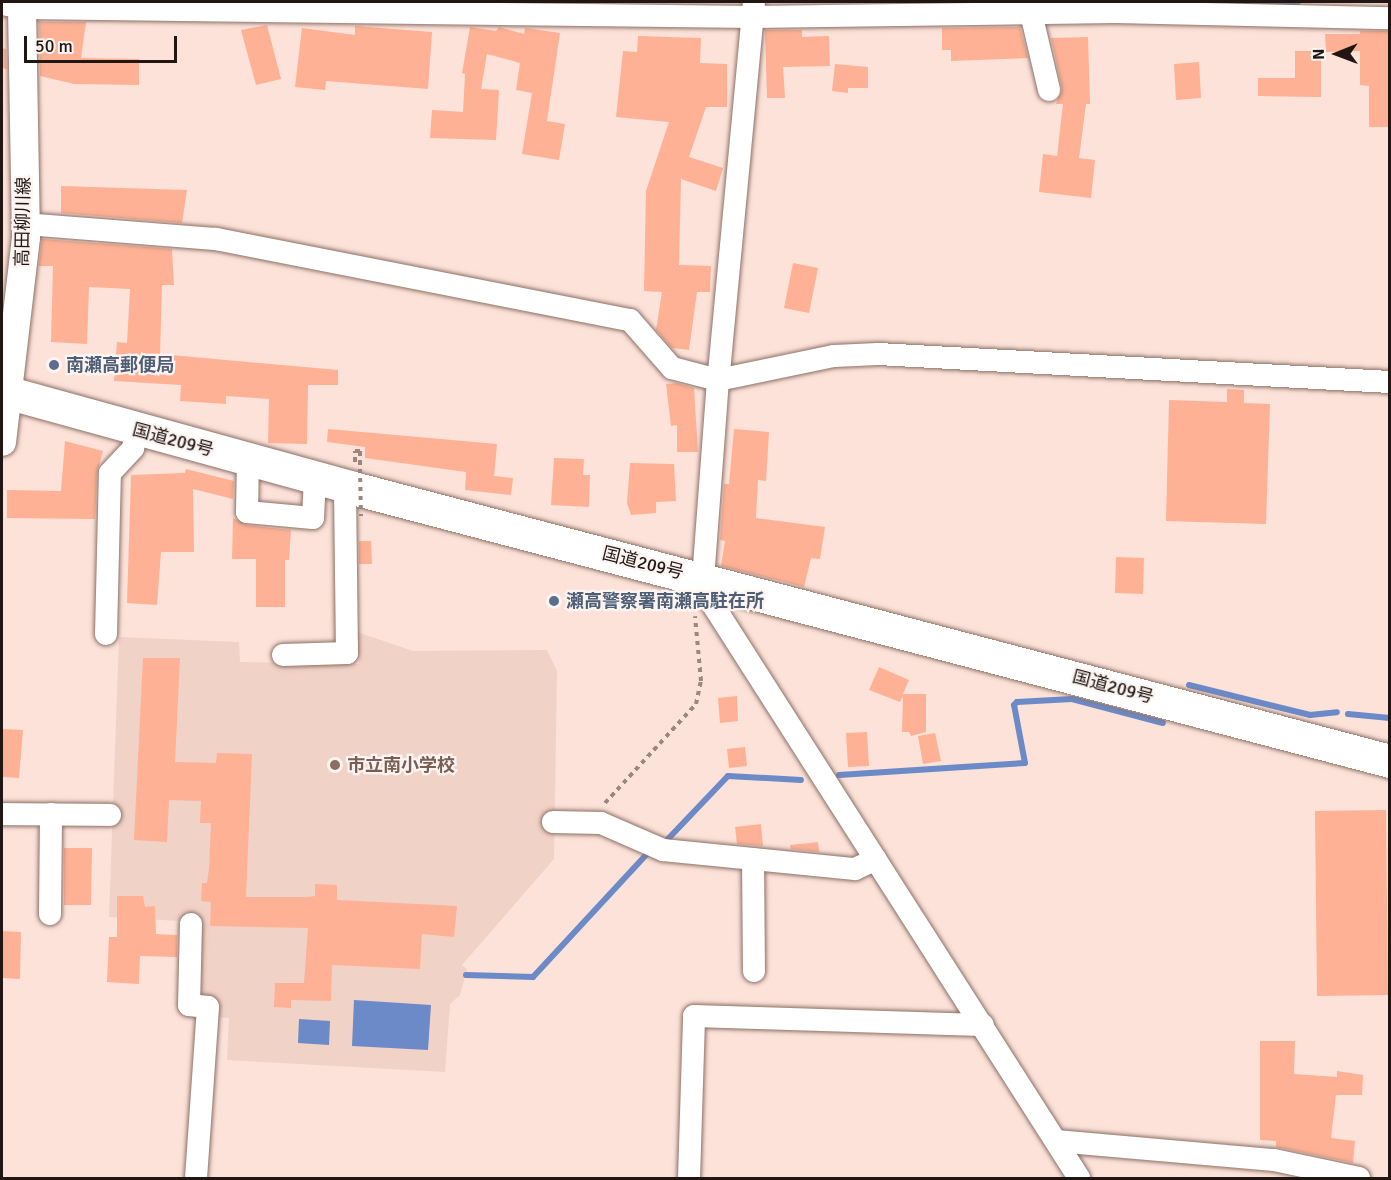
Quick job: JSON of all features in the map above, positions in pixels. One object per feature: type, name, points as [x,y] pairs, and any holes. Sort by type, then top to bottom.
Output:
[{"type":"highway","name":"国道209号","points":[[5,392],[248,460],[340,477],[698,593],[1389,761]]},
{"type":"main road","name":"高田柳川線","points":[[2,442],[5,392],[25,224],[15,4]]},
{"type":"street","points":[[15,4],[753,8],[1389,18]]},
{"type":"street","points":[[753,8],[698,593],[706,594],[984,1025],[1079,1179]]},
{"type":"street","points":[[1030,13],[1049,90]]},
{"type":"street","points":[[25,224],[216,239],[630,320],[672,368],[718,380],[834,356],[878,354],[1389,382]]},
{"type":"street","points":[[106,634],[110,473],[133,448],[137,430]]},
{"type":"street","points":[[248,460],[247,512],[313,518],[340,477]]},
{"type":"street","points":[[282,655],[347,653],[340,477]]},
{"type":"street","points":[[2,814],[110,815]]},
{"type":"street","points":[[50,914],[51,814]]},
{"type":"street","points":[[553,822],[588,822],[663,850],[855,869],[876,859]]},
{"type":"street","points":[[753,859],[754,971]]},
{"type":"street","points":[[191,924],[189,1005],[208,1007],[196,1179]]},
{"type":"street","points":[[689,1179],[694,1016],[984,1025]]},
{"type":"street","points":[[1056,1141],[1274,1160],[1359,1179]]},
{"type":"path","points":[[358,451],[340,477],[361,516]]},
{"type":"path","points":[[588,822],[696,704],[700,681],[698,593]]},
{"type":"shaded area","name":"市立南小学校","points":[[357,632],[413,651],[547,650],[557,671],[554,859],[462,965],[467,969],[460,995],[450,1004],[445,1072],[227,1060],[229,1018],[218,1017],[195,1001],[198,922],[109,917],[119,637],[239,642],[240,662],[359,664]]},
{"type":"water","points":[[354,1000],[431,1005],[428,1050],[352,1046]]},
{"type":"water","points":[[299,1019],[330,1021],[329,1045],[298,1043]]},
{"type":"building","points":[[39,22],[86,22],[81,58],[139,59],[139,85],[74,84],[40,76]]},
{"type":"building","points":[[267,25],[281,79],[256,85],[241,30]]},
{"type":"building","points":[[355,26],[432,32],[428,89],[326,81],[325,90],[295,87],[302,28],[355,35]]},
{"type":"building","points":[[470,27],[496,31],[499,27],[524,34],[525,28],[560,33],[547,121],[565,124],[559,160],[522,154],[532,93],[516,90],[520,63],[487,54],[481,89],[499,90],[496,140],[430,138],[432,110],[463,112],[465,74],[462,73]]},
{"type":"building","points":[[1020,27],[1028,58],[951,61],[951,50],[942,50],[942,28]]},
{"type":"building","points":[[765,30],[802,30],[802,37],[829,36],[830,66],[783,67],[785,98],[767,98]]},
{"type":"building","points":[[1360,31],[1389,31],[1389,127],[1369,127],[1369,86],[1360,85],[1360,51],[1326,52],[1325,34],[1360,34]]},
{"type":"building","points":[[638,36],[701,38],[700,63],[727,64],[727,107],[706,107],[689,157],[723,168],[716,191],[681,179],[679,265],[711,266],[710,292],[697,292],[689,350],[672,348],[656,330],[662,292],[644,291],[646,191],[669,122],[616,117],[623,51],[637,52]]},
{"type":"building","points":[[1088,37],[1090,104],[1086,104],[1079,158],[1095,160],[1091,198],[1039,192],[1043,154],[1057,156],[1063,104],[1056,104],[1062,88],[1051,38]]},
{"type":"building","points":[[2,48],[6,49],[7,69],[2,68]]},
{"type":"building","points":[[1295,51],[1321,51],[1321,97],[1258,96],[1258,78],[1295,78]]},
{"type":"building","points":[[1199,62],[1201,98],[1176,100],[1174,64]]},
{"type":"building","points":[[835,64],[868,67],[868,88],[848,88],[848,93],[832,91]]},
{"type":"building","points":[[61,186],[187,190],[182,223],[61,213]]},
{"type":"building","points":[[42,239],[172,249],[174,285],[162,285],[160,354],[338,370],[338,385],[308,385],[307,444],[268,443],[269,399],[226,396],[226,404],[180,401],[181,385],[114,381],[117,342],[127,343],[130,289],[89,287],[87,344],[51,342],[53,266],[39,266]]},
{"type":"building","points":[[793,263],[818,268],[809,313],[784,308]]},
{"type":"building","points":[[677,383],[694,388],[698,452],[677,452],[677,425],[671,426],[666,384]]},
{"type":"building","points":[[1227,389],[1244,390],[1244,403],[1270,404],[1266,524],[1166,521],[1169,400],[1227,402]]},
{"type":"building","points":[[328,429],[497,444],[494,476],[513,478],[511,495],[465,490],[466,472],[365,458],[365,447],[327,442]]},
{"type":"building","points":[[734,429],[769,432],[766,481],[758,480],[756,518],[825,527],[820,559],[811,558],[804,587],[721,566],[725,541],[720,540],[724,484],[729,484]]},
{"type":"building","points":[[65,441],[103,451],[97,473],[95,519],[7,518],[7,490],[61,491]]},
{"type":"building","points":[[554,458],[584,459],[583,475],[590,475],[589,507],[551,505]]},
{"type":"building","points":[[630,463],[674,464],[676,501],[656,502],[656,513],[631,515],[627,503]]},
{"type":"building","points":[[186,469],[234,481],[233,499],[193,489],[194,552],[161,552],[157,605],[127,603],[131,475],[185,473]]},
{"type":"building","points":[[233,518],[246,525],[291,530],[289,560],[285,560],[285,607],[256,607],[256,559],[232,559]]},
{"type":"building","points":[[359,541],[371,541],[372,564],[359,564]]},
{"type":"building","points":[[1116,557],[1144,558],[1143,594],[1115,593]]},
{"type":"building","points":[[143,658],[180,658],[175,762],[216,763],[217,753],[252,754],[246,897],[315,896],[315,884],[337,885],[337,900],[457,906],[454,937],[422,934],[420,969],[332,965],[331,1001],[291,1000],[291,1008],[274,1007],[275,983],[304,983],[308,928],[210,926],[211,902],[201,901],[202,883],[207,883],[209,869],[211,823],[200,823],[201,801],[169,800],[167,842],[134,840]]},
{"type":"building","points":[[879,667],[909,680],[903,694],[926,694],[926,732],[911,736],[909,732],[902,732],[903,696],[900,702],[869,690]]},
{"type":"building","points":[[737,696],[738,721],[720,723],[718,698]]},
{"type":"building","points":[[2,729],[23,730],[19,778],[2,777]]},
{"type":"building","points":[[867,732],[869,766],[848,767],[846,733]]},
{"type":"building","points":[[935,733],[941,761],[923,764],[918,736]]},
{"type":"building","points":[[745,747],[747,766],[729,768],[727,749]]},
{"type":"building","points":[[1386,810],[1388,995],[1317,996],[1315,811]]},
{"type":"building","points":[[761,824],[763,846],[737,844],[735,827]]},
{"type":"building","points":[[818,842],[819,852],[791,849],[790,845]]},
{"type":"building","points":[[64,848],[92,848],[91,905],[64,905]]},
{"type":"building","points":[[117,896],[143,896],[145,907],[155,906],[156,934],[177,935],[177,957],[140,956],[139,984],[107,982],[109,937],[117,937]]},
{"type":"building","points":[[2,931],[21,932],[20,979],[2,978]]},
{"type":"building","points":[[1260,1041],[1295,1041],[1294,1074],[1337,1077],[1337,1071],[1363,1075],[1362,1095],[1336,1095],[1331,1138],[1355,1141],[1353,1163],[1276,1147],[1276,1141],[1260,1140]]},
{"type":"waterway","points":[[1233,2],[1298,2]]},
{"type":"waterway","points":[[1189,685],[1310,715],[1337,712]]},
{"type":"waterway","points":[[839,775],[1025,763],[1014,705],[1017,702],[1072,699],[1163,723]]},
{"type":"waterway","points":[[1348,714],[1390,718]]},
{"type":"waterway","points":[[667,840],[728,776],[801,780]]},
{"type":"waterway","points":[[466,975],[533,977],[648,853]]},
{"type":"place","name":"南瀬高郵便局","points":[[54,365]]},
{"type":"place","name":"瀬高警察署南瀬高駐在所","points":[[554,601]]},
{"type":"place","name":"市立南小学校","points":[[335,765]]}]
